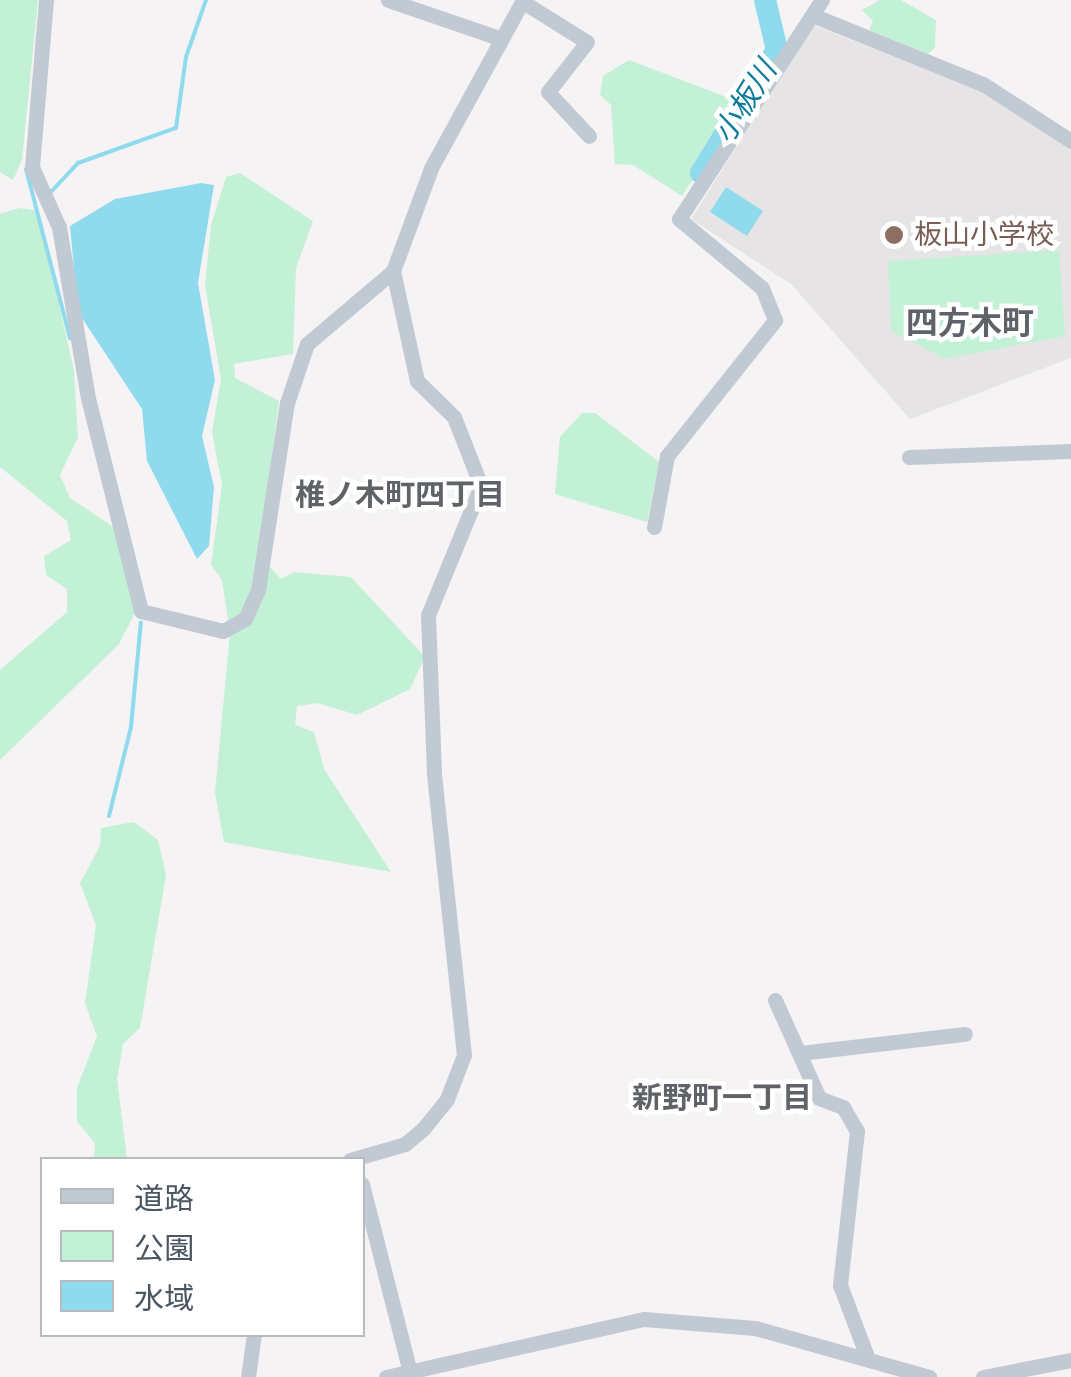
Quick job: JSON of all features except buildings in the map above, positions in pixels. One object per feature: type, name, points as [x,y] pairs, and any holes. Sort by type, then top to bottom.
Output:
[{"type":"street","points":[[46,0],[32,166],[58,228],[88,398],[141,611],[224,631],[246,619],[258,590],[296,366],[307,344],[393,271],[431,168],[523,1],[587,42],[548,92],[588,136]]},
{"type":"street","points":[[388,0],[502,39]]},
{"type":"street","points":[[654,527],[668,456],[775,320],[762,288],[679,220],[822,0]]},
{"type":"street","points":[[812,15],[983,84],[1071,141]]},
{"type":"street","points":[[361,1157],[405,1144],[423,1129],[447,1098],[464,1055],[434,772],[428,615],[480,486],[454,417],[417,382],[393,271]]},
{"type":"street","points":[[909,456],[1071,451]]},
{"type":"street","points":[[774,1000],[820,1098],[843,1106],[857,1131],[840,1285],[868,1358]]},
{"type":"street","points":[[800,1053],[965,1034]]},
{"type":"street","points":[[365,1196],[409,1368]]},
{"type":"street","points":[[386,1377],[409,1368],[629,1319],[755,1328],[929,1377]]},
{"type":"street","points":[[248,1377],[254,1337]]},
{"type":"street","points":[[983,1377],[1071,1360]]},
{"type":"shaded area","name":"板山小学校","points":[[813,25],[978,90],[1071,149],[1071,358],[910,419],[791,284],[691,219]]},
{"type":"green space","points":[[0,0],[38,0],[22,160],[13,180],[0,172]]},
{"type":"green space","points":[[880,0],[901,0],[936,20],[935,47],[928,54],[869,30],[873,21],[862,10]]},
{"type":"green space","points":[[629,60],[742,103],[682,196],[633,165],[615,164],[611,105],[600,95],[603,76]]},
{"type":"green space","points":[[240,173],[313,221],[296,268],[293,354],[234,364],[235,378],[279,401],[259,555],[281,579],[294,572],[351,577],[425,657],[410,689],[357,715],[318,703],[297,706],[295,725],[314,732],[324,769],[391,872],[224,842],[215,793],[230,633],[222,580],[211,565],[222,485],[212,432],[221,379],[205,285],[211,225],[226,177]]},
{"type":"green space","points":[[19,208],[38,211],[74,371],[78,437],[60,475],[70,498],[115,528],[136,611],[119,644],[0,760],[0,670],[67,612],[67,589],[46,575],[44,556],[71,540],[67,521],[0,467],[0,214]]},
{"type":"green space","points":[[1059,250],[1065,336],[945,359],[891,331],[888,261]]},
{"type":"green space","points":[[582,413],[595,413],[659,462],[647,522],[555,494],[560,437]]},
{"type":"green space","points":[[134,822],[158,840],[166,875],[140,1028],[123,1044],[117,1079],[127,1157],[94,1157],[95,1143],[77,1122],[77,1088],[97,1036],[85,1003],[96,925],[80,883],[100,846],[101,828]]},
{"type":"water","points":[[201,183],[214,185],[198,283],[215,380],[202,436],[214,487],[209,546],[197,559],[147,461],[142,409],[78,312],[70,226],[115,199]]},
{"type":"water","points":[[726,187],[763,211],[747,236],[710,212]]},
{"type":"waterway","points":[[48,195],[78,163],[176,128],[186,57],[206,0]]},
{"type":"waterway","name":"小板川","points":[[701,173],[777,50],[765,0]]},
{"type":"waterway","points":[[26,169],[70,338]]},
{"type":"waterway","points":[[109,816],[131,727],[141,622]]},
{"type":"place","name":"板山小学校","points":[[894,235]]},
{"type":"district","name":"四方木町","points":[[970,323]]},
{"type":"district","name":"椎ノ木町四丁目","points":[[400,495]]},
{"type":"district","name":"新野町一丁目","points":[[722,1098]]}]
